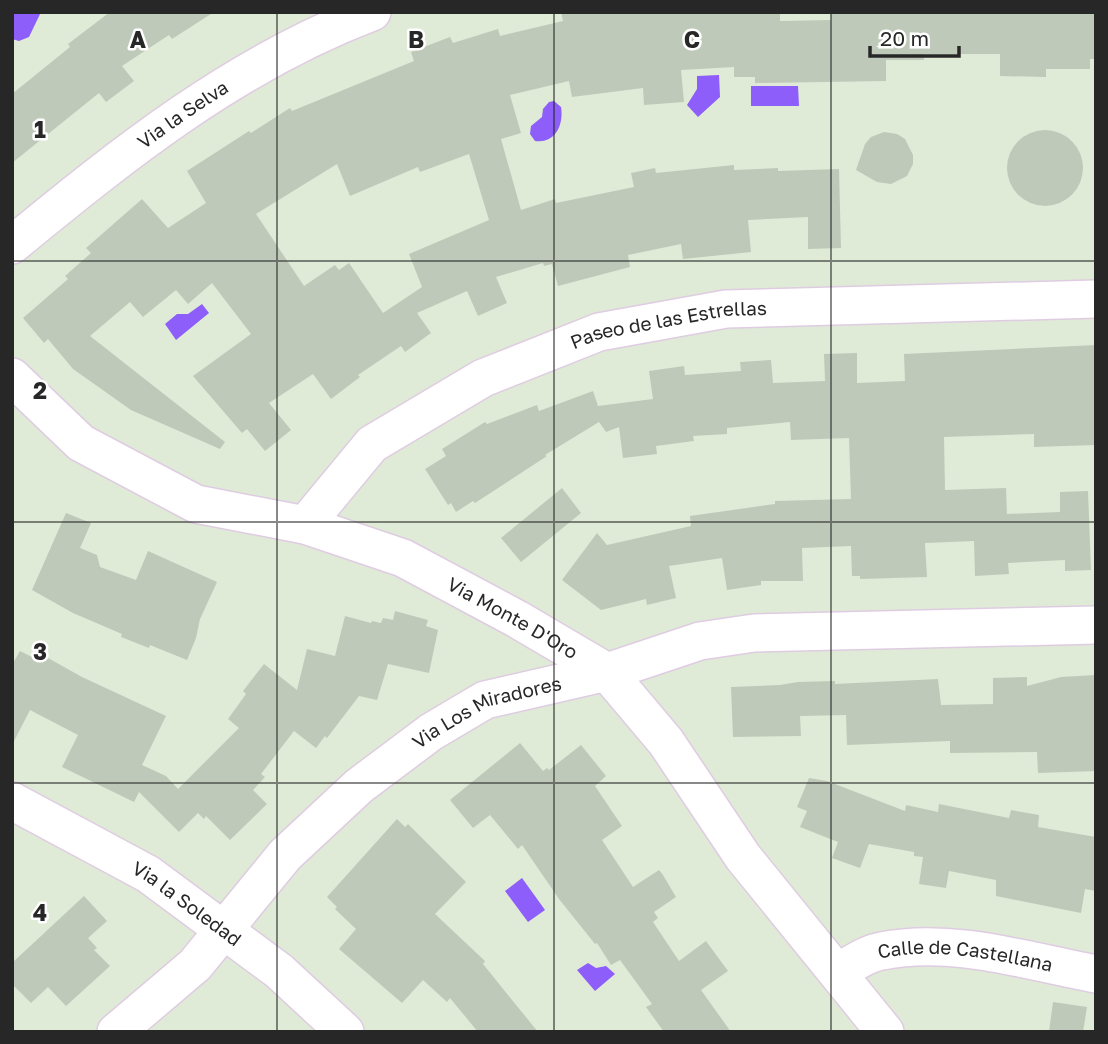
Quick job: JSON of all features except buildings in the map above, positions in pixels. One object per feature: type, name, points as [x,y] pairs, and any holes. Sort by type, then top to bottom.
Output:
[{"type":"street","name":"Via la Selva","points":[[12,245],[109,165],[230,81],[342,24],[372,12]]},
{"type":"street","name":"Paseo de las Estrellas","points":[[305,525],[372,443],[483,378],[599,332],[726,309],[1096,299]]},
{"type":"street","name":"Via Monte D'Oro","points":[[12,377],[81,443],[196,504],[305,525],[403,558],[517,619],[607,672],[667,742],[743,857],[885,1032]]},
{"type":"street","name":"Via Los Miradores","points":[[116,1032],[195,965],[285,855],[359,786],[431,732],[485,700],[607,672],[701,641],[754,633],[1096,625]]},
{"type":"street","name":"Via la Soledad","points":[[12,801],[148,874],[279,971],[345,1032]]},
{"type":"street","name":"Calle de Castellana","points":[[838,972],[879,951],[923,947],[980,951],[1096,974]]},
{"type":"shaded area","points":[[15,12],[41,12],[29,37],[19,41],[12,39],[12,16]]},
{"type":"shaded area","points":[[719,75],[720,97],[698,117],[687,105],[697,89],[697,76]]},
{"type":"shaded area","points":[[751,86],[798,86],[799,106],[751,106]]},
{"type":"shaded area","points":[[554,101],[561,107],[562,114],[557,132],[548,139],[535,141],[530,134],[531,126],[542,117],[543,109],[549,102]]},
{"type":"shaded area","points":[[202,304],[209,313],[176,340],[165,324],[177,314],[188,314]]},
{"type":"shaded area","points":[[522,878],[545,910],[528,922],[505,891]]},
{"type":"shaded area","points":[[588,963],[596,968],[606,966],[615,974],[595,991],[577,970]]}]
